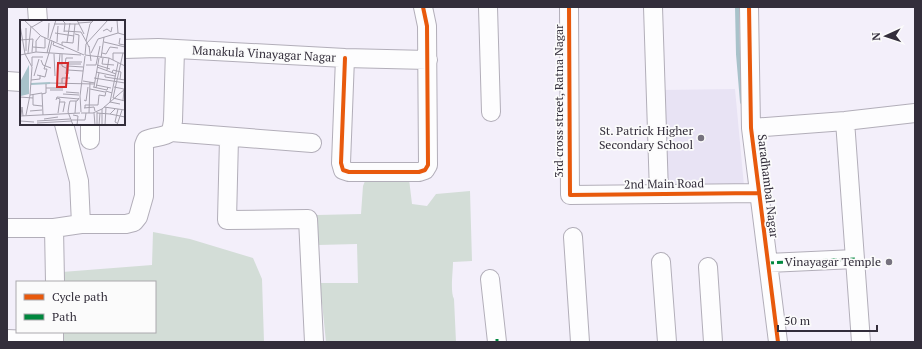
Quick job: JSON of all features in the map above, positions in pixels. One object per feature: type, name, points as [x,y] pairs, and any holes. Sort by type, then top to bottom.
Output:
[{"type":"street","points":[[37,7],[38,20]]},
{"type":"street","points":[[345,58],[341,163],[344,170],[349,172],[419,172],[425,170],[428,165],[428,60],[427,26],[423,7]]},
{"type":"street","points":[[488,7],[491,112]]},
{"type":"street","name":"3rd cross street, Ratna Nagar","points":[[569,7],[570,195]]},
{"type":"street","points":[[653,7],[659,193]]},
{"type":"street","name":"Saradhambal Nagar","points":[[749,7],[751,128],[778,342]]},
{"type":"street","name":"Manakula Vinayagar Nagar","points":[[125,49],[175,49],[345,58],[428,60]]},
{"type":"street","points":[[7,228],[54,228],[81,224],[126,224],[134,222],[138,217],[144,196],[144,145],[146,140],[152,137],[166,136],[171,132],[173,121],[175,49]]},
{"type":"street","points":[[7,82],[20,82]]},
{"type":"street","points":[[751,128],[845,121],[915,113]]},
{"type":"street","points":[[845,121],[861,342]]},
{"type":"street","points":[[64,125],[79,181],[81,224]]},
{"type":"street","points":[[171,132],[229,138],[312,143]]},
{"type":"street","points":[[229,138],[227,220],[308,219],[314,342]]},
{"type":"street","name":"2nd Main Road","points":[[570,195],[759,193]]},
{"type":"street","points":[[54,228],[54,281]]},
{"type":"street","points":[[573,237],[580,342]]},
{"type":"street","points":[[768,263],[855,259]]},
{"type":"street","points":[[662,262],[667,342]]},
{"type":"street","points":[[708,268],[713,342]]},
{"type":"street","points":[[490,279],[497,342]]},
{"type":"street","points":[[7,339],[54,341],[54,333]]},
{"type":"shaded area","name":"St. Patrick Higher Secondary School","points":[[735,89],[744,186],[665,187],[661,90]]},
{"type":"shaded area","points":[[367,176],[409,179],[412,204],[427,206],[436,194],[470,191],[472,261],[453,262],[452,286],[456,342],[326,342],[320,283],[358,283],[357,244],[318,245],[317,215],[361,214],[363,186]]},
{"type":"shaded area","points":[[153,232],[190,239],[253,258],[262,279],[264,342],[28,342],[58,333],[156,333],[156,281],[60,281],[62,272],[152,265]]},
{"type":"waterway","points":[[737,7],[738,54],[742,102]]},
{"type":"marked path","points":[[768,263],[855,259]]},
{"type":"cycle path","points":[[345,58],[341,163],[343,170],[349,172],[419,172],[425,170],[428,165],[427,26],[423,7]]},
{"type":"cycle path","points":[[569,7],[570,195],[759,193]]},
{"type":"cycle path","points":[[749,7],[751,128],[778,342]]},
{"type":"place","name":"St. Patrick Higher Secondary School","points":[[701,138]]},
{"type":"place","name":"Vinayagar Temple","points":[[889,262]]}]
